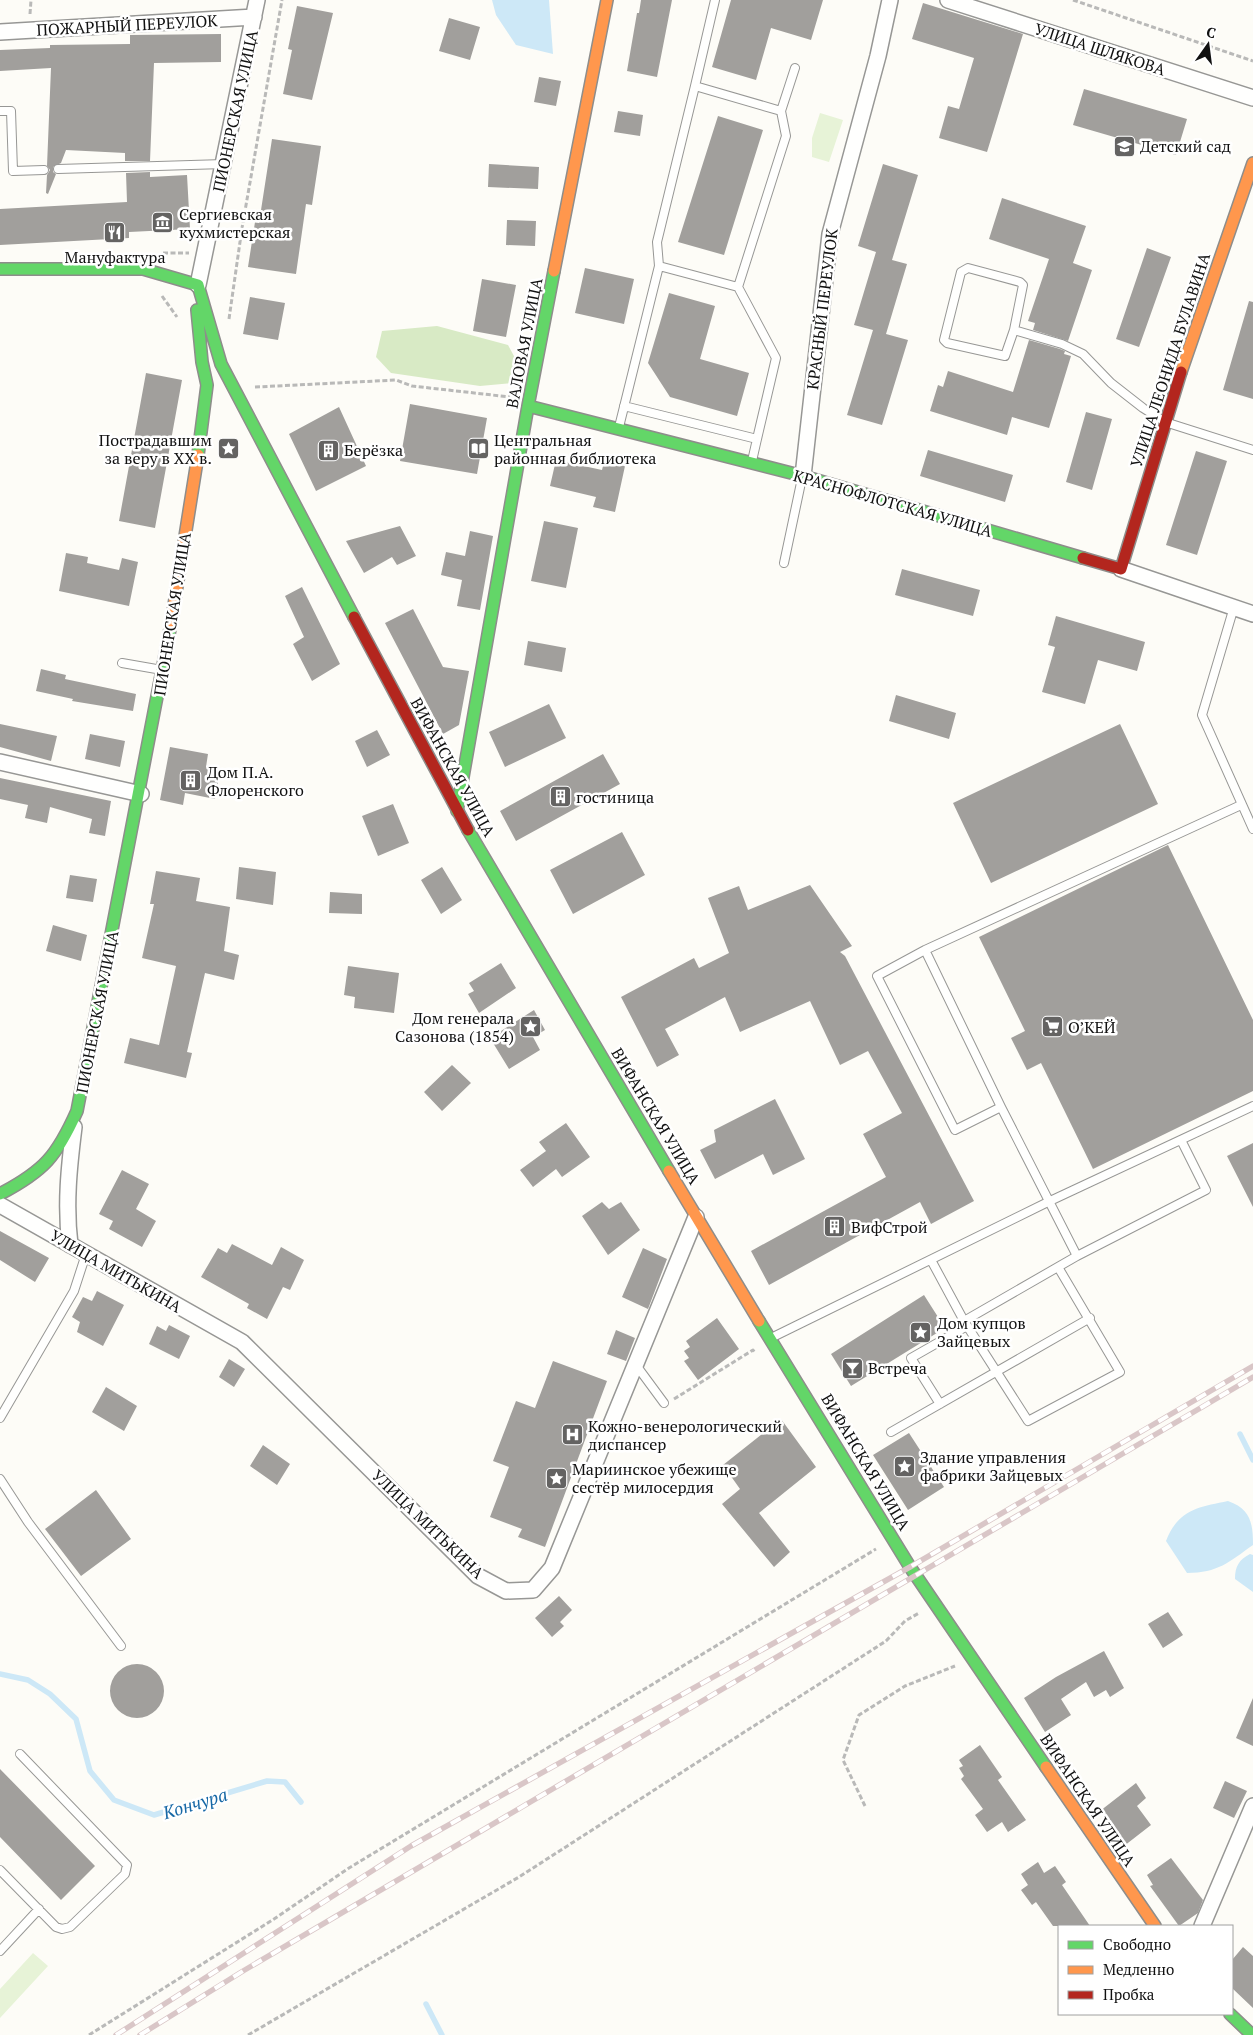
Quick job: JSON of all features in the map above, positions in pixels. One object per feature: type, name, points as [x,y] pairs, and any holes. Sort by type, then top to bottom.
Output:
[{"type":"main road","name":"ВАЛОВАЯ УЛИЦА","points":[[457,811],[529,402],[607,0]]},
{"type":"main road","name":"УЛИЦА ЛЕОНИДА БУЛАВИНА","points":[[1122,569],[1165,422],[1253,163]]},
{"type":"main road","points":[[0,269],[143,269],[198,285]]},
{"type":"main road","name":"ПИОНЕРСКАЯ УЛИЦА","points":[[0,1194],[30,1178],[50,1160],[63,1144],[77,1110],[164,670],[207,385],[197,323],[198,285]]},
{"type":"main road","name":"ВИФАНСКАЯ УЛИЦА","points":[[198,285],[221,364],[457,811],[696,1217],[934,1604],[1154,1925]]},
{"type":"main road","name":"КРАСНОФЛОТСКАЯ УЛИЦА","points":[[529,402],[618,429],[803,476],[1122,569]]},
{"type":"main road","points":[[1231,2015],[1252,2035]]},
{"type":"street","name":"ПИОНЕРСКАЯ УЛИЦА","points":[[198,285],[257,0]]},
{"type":"street","name":"КРАСНЫЙ ПЕРЕУЛОК","points":[[803,476],[830,234],[878,56],[890,0]]},
{"type":"street","name":"УЛИЦА ШЛЯКОВА","points":[[948,0],[1253,98]]},
{"type":"street","name":"ПОЖАРНЫЙ ПЕРЕУЛОК","points":[[0,32],[254,17]]},
{"type":"street","name":"КРАСНОФЛОТСКАЯ УЛИЦА","points":[[1122,569],[1253,614]]},
{"type":"street","points":[[0,762],[140,794]]},
{"type":"street","points":[[70,1245],[66,1218],[67,1193],[77,1110]]},
{"type":"street","name":"УЛИЦА МИТЬКИНА","points":[[0,1205],[242,1342],[478,1576],[506,1590],[533,1590],[552,1568],[696,1217]]},
{"type":"street","points":[[1202,1925],[1253,1806]]},
{"type":"lane","points":[[618,429],[659,266],[657,242],[715,0]]},
{"type":"lane","points":[[751,463],[776,358],[738,287],[786,136],[781,111],[795,68]]},
{"type":"lane","points":[[694,86],[781,111]]},
{"type":"lane","points":[[0,111],[11,111],[13,171],[44,170]]},
{"type":"lane","points":[[58,169],[224,164]]},
{"type":"lane","points":[[659,266],[738,287]]},
{"type":"lane","points":[[968,268],[1020,282],[1024,285],[1014,330],[1007,354],[1001,357],[947,344],[944,340],[961,272],[964,269],[968,268]]},
{"type":"lane","points":[[1014,330],[1062,344],[1083,354],[1111,383],[1143,408],[1165,422],[1253,450]]},
{"type":"lane","points":[[624,406],[757,439]]},
{"type":"lane","points":[[784,563],[803,476]]},
{"type":"lane","points":[[1234,607],[1202,715],[1253,829]]},
{"type":"lane","points":[[122,664],[164,670]]},
{"type":"lane","points":[[1001,1107],[955,1130],[877,976],[925,950],[1241,805]]},
{"type":"lane","points":[[925,950],[1001,1107],[1077,1256]]},
{"type":"lane","points":[[771,1338],[1050,1201],[1253,1106]]},
{"type":"lane","points":[[940,1404],[911,1358],[1077,1256],[1206,1190],[1182,1140]]},
{"type":"lane","points":[[0,1418],[74,1291],[86,1254]]},
{"type":"lane","points":[[931,1260],[966,1324],[1028,1421],[1120,1372],[1090,1318],[1058,1268]]},
{"type":"lane","points":[[891,1432],[1090,1318]]},
{"type":"lane","points":[[636,1365],[664,1403]]},
{"type":"lane","points":[[0,1479],[28,1522],[121,1646]]},
{"type":"lane","points":[[0,1870],[56,1927],[62,1929],[70,1927],[125,1874],[128,1865],[20,1754]]},
{"type":"lane","points":[[0,1951],[39,1909]]},
{"type":"path","points":[[228,327],[242,228],[282,0]]},
{"type":"path","points":[[1073,0],[1253,61]]},
{"type":"path","points":[[158,253],[192,253]]},
{"type":"path","points":[[252,387],[396,380],[412,386],[508,397],[529,402]]},
{"type":"path","points":[[664,1403],[684,1395],[753,1350],[758,1359]]},
{"type":"path","points":[[90,2035],[274,1919],[349,1868],[877,1548],[872,1540]]},
{"type":"path","points":[[248,2035],[519,1877],[886,1641],[905,1620],[934,1604]]},
{"type":"path","points":[[865,1806],[843,1760],[859,1714],[905,1686],[972,1659]]},
{"type":"green space","points":[[820,113],[843,120],[829,162],[812,157],[812,138]]},
{"type":"green space","points":[[437,326],[508,345],[515,358],[513,383],[480,386],[391,373],[376,357],[382,331]]},
{"type":"green space","points":[[33,1953],[48,1966],[0,2018],[0,1989]]},
{"type":"water","points":[[492,0],[549,0],[553,54],[516,45],[496,15]]},
{"type":"water","points":[[1228,1501],[1242,1508],[1249,1518],[1253,1545],[1215,1569],[1187,1573],[1166,1541],[1171,1531],[1183,1516],[1190,1512],[1207,1505]]},
{"type":"water","points":[[1250,1554],[1253,1555],[1253,1592],[1235,1579],[1238,1564]]},
{"type":"building","points":[[641,0],[672,0],[657,77],[627,71]]},
{"type":"building","points":[[731,0],[823,0],[811,40],[771,28],[756,80],[712,67]]},
{"type":"building","points":[[923,3],[1023,34],[987,152],[939,138],[948,106],[959,109],[974,58],[912,39]]},
{"type":"building","points":[[297,6],[333,13],[312,100],[283,94],[292,50],[288,49]]},
{"type":"building","points":[[449,18],[480,27],[470,60],[439,51]]},
{"type":"building","points":[[221,34],[221,62],[154,63],[150,161],[125,161],[125,153],[66,150],[61,163],[53,167],[53,172],[56,174],[48,194],[46,193],[47,175],[50,170],[47,166],[51,68],[0,71],[0,50],[50,48],[50,45],[130,44],[130,35]]},
{"type":"building","points":[[539,77],[561,81],[556,106],[534,102]]},
{"type":"building","points":[[1084,89],[1187,119],[1176,155],[1073,125]]},
{"type":"building","points":[[618,111],[643,115],[640,136],[614,132]]},
{"type":"building","points":[[718,116],[763,130],[724,255],[678,242]]},
{"type":"building","points":[[272,139],[321,146],[312,205],[306,204],[296,274],[248,267],[255,222],[259,223]]},
{"type":"building","points":[[489,164],[539,167],[538,189],[488,187]]},
{"type":"building","points":[[883,164],[918,175],[892,260],[907,264],[886,334],[908,340],[882,425],[847,415],[873,330],[854,325],[876,252],[858,246]]},
{"type":"building","points":[[150,172],[150,177],[187,175],[190,229],[129,232],[129,238],[0,245],[0,209],[127,202],[126,173]]},
{"type":"building","points":[[1002,198],[1086,226],[1073,263],[1092,270],[1068,341],[1033,330],[1035,323],[1028,321],[1049,259],[989,239]]},
{"type":"building","points":[[507,220],[536,221],[535,246],[506,245]]},
{"type":"building","points":[[1147,248],[1171,257],[1139,347],[1116,339]]},
{"type":"building","points":[[585,268],[634,279],[624,324],[575,313]]},
{"type":"building","points":[[482,279],[516,285],[506,337],[473,331]]},
{"type":"building","points":[[669,293],[715,306],[700,359],[749,373],[737,416],[670,397],[648,363]]},
{"type":"building","points":[[250,297],[285,303],[278,340],[243,334]]},
{"type":"building","points":[[1249,301],[1253,302],[1253,399],[1223,390]]},
{"type":"building","points":[[1029,340],[1060,349],[1065,351],[1064,354],[1071,356],[1049,428],[1012,417],[1007,435],[930,411],[938,385],[943,387],[948,371],[1013,392]]},
{"type":"building","points":[[146,373],[182,380],[155,528],[119,521]]},
{"type":"building","points":[[410,404],[487,418],[477,474],[400,461]]},
{"type":"building","name":"Берёзка","points":[[339,407],[366,466],[316,491],[289,434]]},
{"type":"building","points":[[1086,412],[1112,419],[1092,490],[1066,482]]},
{"type":"building","points":[[928,450],[1013,475],[1005,502],[920,476]]},
{"type":"building","points":[[1196,451],[1227,461],[1197,555],[1166,545]]},
{"type":"building","points":[[556,460],[602,470],[604,462],[625,466],[615,512],[593,507],[596,497],[550,486]]},
{"type":"building","points":[[544,521],[578,528],[566,588],[531,581]]},
{"type":"building","points":[[400,526],[416,556],[397,565],[392,557],[364,573],[346,541]]},
{"type":"building","points":[[470,531],[493,536],[480,610],[457,606],[462,580],[441,575],[446,552],[465,556]]},
{"type":"building","points":[[66,553],[88,557],[87,563],[119,570],[122,558],[138,562],[129,606],[59,591]]},
{"type":"building","points":[[902,569],[980,590],[973,616],[895,595]]},
{"type":"building","points":[[302,587],[340,664],[312,681],[293,644],[304,637],[285,596]]},
{"type":"building","points":[[413,609],[443,667],[469,671],[459,725],[443,734],[385,623]]},
{"type":"building","points":[[1056,616],[1145,642],[1137,671],[1098,660],[1085,704],[1042,692],[1055,647],[1048,645]]},
{"type":"building","points":[[528,641],[566,648],[562,672],[524,665]]},
{"type":"building","points":[[41,669],[66,675],[65,679],[136,694],[133,711],[72,701],[73,699],[36,691]]},
{"type":"building","points":[[896,695],[956,713],[949,739],[889,721]]},
{"type":"building","points":[[549,704],[566,738],[505,767],[489,732]]},
{"type":"building","points":[[0,724],[57,736],[51,761],[0,747]]},
{"type":"building","points":[[1120,724],[1158,804],[991,883],[953,803]]},
{"type":"building","points":[[377,730],[390,755],[367,767],[355,741]]},
{"type":"building","points":[[90,734],[125,741],[120,767],[85,759]]},
{"type":"building","name":"Дом П.А. Флоренского","points":[[170,747],[208,754],[206,767],[220,770],[215,799],[185,793],[183,805],[160,800]]},
{"type":"building","name":"гостиница","points":[[603,754],[620,784],[516,841],[500,811]]},
{"type":"building","points":[[0,778],[111,801],[105,836],[89,833],[92,819],[50,807],[47,823],[25,818],[28,805],[0,799]]},
{"type":"building","points":[[393,804],[409,843],[378,856],[362,816]]},
{"type":"building","points":[[622,832],[645,875],[573,914],[550,870]]},
{"type":"building","points":[[1168,845],[1253,1020],[1253,1091],[1093,1169],[1041,1063],[1027,1070],[1011,1038],[1025,1031],[979,937]]},
{"type":"building","points":[[239,867],[276,872],[273,905],[236,899]]},
{"type":"building","points":[[442,867],[462,900],[441,914],[421,880]]},
{"type":"building","points":[[156,871],[200,878],[196,901],[230,907],[224,951],[239,955],[234,980],[205,973],[187,1052],[192,1053],[186,1078],[124,1063],[130,1038],[159,1045],[176,966],[142,958],[154,904],[150,904]]},
{"type":"building","points":[[70,875],[97,879],[93,902],[66,898]]},
{"type":"building","points":[[810,885],[852,946],[840,952],[845,956],[974,1201],[931,1224],[920,1202],[769,1285],[751,1251],[886,1177],[863,1134],[902,1113],[868,1051],[840,1065],[810,1001],[740,1032],[725,997],[665,1029],[679,1055],[657,1067],[621,997],[694,958],[699,968],[729,953],[708,898],[739,886],[748,910]]},
{"type":"building","points":[[330,892],[362,894],[362,914],[329,913]]},
{"type":"building","points":[[53,925],[87,935],[81,961],[46,951]]},
{"type":"building","points":[[501,963],[516,988],[479,1013],[468,994],[474,991],[469,983]]},
{"type":"building","points":[[348,966],[399,973],[394,1013],[354,1008],[355,997],[344,995]]},
{"type":"building","points":[[534,1010],[545,1030],[533,1037],[540,1050],[509,1069],[490,1038]]},
{"type":"building","points":[[452,1065],[471,1083],[442,1111],[424,1092]]},
{"type":"building","points":[[775,1099],[805,1159],[773,1175],[763,1154],[715,1179],[700,1150],[716,1142],[714,1130]]},
{"type":"building","points":[[566,1123],[590,1157],[562,1177],[556,1169],[533,1187],[520,1170],[546,1151],[539,1142]]},
{"type":"building","points":[[1253,1143],[1253,1207],[1227,1156]]},
{"type":"building","points":[[122,1170],[149,1184],[136,1209],[156,1221],[142,1247],[109,1229],[113,1221],[99,1214]]},
{"type":"building","points":[[602,1202],[609,1209],[621,1202],[640,1230],[608,1255],[582,1216]]},
{"type":"building","points":[[0,1231],[49,1258],[35,1282],[0,1260]]},
{"type":"building","points":[[232,1244],[272,1265],[281,1247],[304,1260],[290,1290],[283,1287],[267,1319],[247,1308],[249,1304],[201,1277],[218,1248],[227,1253]]},
{"type":"building","points":[[643,1248],[667,1259],[648,1309],[622,1297]]},
{"type":"building","points":[[97,1291],[124,1305],[103,1346],[77,1332],[80,1322],[72,1317],[83,1297],[92,1301]]},
{"type":"building","points":[[924,1295],[945,1328],[851,1386],[831,1354]]},
{"type":"building","points":[[717,1318],[739,1349],[698,1380],[684,1361],[689,1358],[684,1351],[690,1347],[686,1341]]},
{"type":"building","points":[[169,1325],[190,1336],[179,1359],[149,1344],[157,1326],[166,1331]]},
{"type":"building","points":[[616,1330],[635,1338],[626,1361],[607,1354]]},
{"type":"building","points":[[229,1359],[245,1369],[234,1387],[219,1377]]},
{"type":"building","points":[[553,1361],[607,1381],[545,1547],[518,1537],[522,1529],[490,1517],[509,1467],[493,1461],[516,1401],[535,1408]]},
{"type":"building","points":[[106,1387],[137,1406],[124,1431],[92,1412]]},
{"type":"building","points":[[781,1419],[816,1467],[759,1513],[790,1552],[774,1567],[722,1504],[740,1489],[723,1465]]},
{"type":"building","points":[[909,1433],[944,1487],[908,1510],[873,1455]]},
{"type":"building","points":[[263,1445],[290,1464],[277,1485],[250,1466]]},
{"type":"building","points":[[96,1490],[131,1539],[81,1576],[45,1529]]},
{"type":"building","points":[[559,1596],[572,1610],[560,1622],[564,1626],[552,1637],[535,1618]]},
{"type":"building","points":[[1168,1612],[1183,1635],[1163,1648],[1148,1624]]},
{"type":"building","points":[[1104,1651],[1124,1688],[1110,1697],[1106,1690],[1094,1697],[1086,1682],[1061,1699],[1071,1715],[1045,1732],[1024,1698],[1056,1677]]},
{"type":"building","points":[[132,1664],[142,1664],[152,1668],[160,1676],[164,1691],[160,1706],[152,1714],[142,1718],[132,1718],[122,1714],[114,1706],[110,1696],[110,1686],[114,1676],[122,1668]]},
{"type":"building","points":[[1253,1698],[1253,1746],[1236,1738]]},
{"type":"building","points":[[980,1745],[1002,1777],[998,1780],[1026,1820],[1008,1832],[1002,1822],[987,1832],[975,1815],[983,1809],[961,1779],[964,1776],[959,1768],[963,1766],[959,1760]]},
{"type":"building","points":[[0,1769],[95,1866],[61,1900],[0,1837]]},
{"type":"building","points":[[1225,1781],[1247,1791],[1234,1818],[1213,1808]]},
{"type":"building","points":[[1136,1783],[1146,1798],[1137,1806],[1151,1825],[1124,1846],[1100,1811]]},
{"type":"building","points":[[1171,1858],[1203,1900],[1198,1913],[1178,1925],[1150,1886],[1153,1885],[1147,1875]]},
{"type":"building","points":[[1038,1862],[1044,1873],[1055,1866],[1066,1882],[1062,1885],[1089,1925],[1053,1926],[1036,1902],[1032,1905],[1021,1890],[1028,1885],[1021,1874]]},
{"type":"building","points":[[1243,1947],[1253,1956],[1253,2008],[1233,1989],[1233,1959]]},
{"type":"waterway","points":[[1240,1434],[1253,1460]]},
{"type":"waterway","name":"Кончура","points":[[0,1674],[28,1680],[50,1694],[76,1719],[90,1771],[114,1800],[154,1815],[267,1781],[285,1782],[301,1802]]},
{"type":"waterway","name":"Кончура","points":[[426,2004],[442,2035]]},
{"type":"railway","points":[[116,2035],[411,1846],[910,1567],[1253,1366]]},
{"type":"railway","points":[[140,2035],[243,1971],[1253,1377]]},
{"type":"traffic: fast","points":[[0,269],[143,269],[198,285]]},
{"type":"traffic: fast","points":[[457,811],[528,406],[554,271]]},
{"type":"traffic: fast","points":[[198,285],[221,364],[354,617]]},
{"type":"traffic: fast","points":[[197,310],[202,362],[207,385],[198,455]]},
{"type":"traffic: fast","points":[[528,406],[803,476],[1083,558]]},
{"type":"traffic: fast","points":[[0,1194],[28,1178],[48,1161],[63,1140],[77,1111],[171,624]]},
{"type":"traffic: fast","points":[[468,830],[669,1171]]},
{"type":"traffic: fast","points":[[759,1321],[910,1567],[1046,1767]]},
{"type":"traffic: fast","points":[[1231,2015],[1252,2035]]},
{"type":"traffic: slow","points":[[554,271],[607,0]]},
{"type":"traffic: slow","points":[[1181,372],[1253,163]]},
{"type":"traffic: slow","points":[[171,624],[198,455]]},
{"type":"traffic: slow","points":[[669,1171],[759,1321]]},
{"type":"traffic: slow","points":[[1046,1767],[1154,1925]]},
{"type":"traffic: jam","points":[[1083,558],[1121,569],[1181,372]]},
{"type":"traffic: jam","points":[[354,617],[468,830]]},
{"type":"place","name":"Детский сад","points":[[1124,146]]},
{"type":"place","name":"Сергиевская кухмистерская","points":[[163,223]]},
{"type":"place","name":"Мануфактура","points":[[115,233]]},
{"type":"place","name":"Пострадавшим за веру в XX в.","points":[[228,449]]},
{"type":"place","name":"Центральная районная библиотека","points":[[478,449]]},
{"type":"place","name":"Берёзка","points":[[328,450]]},
{"type":"place","name":"Дом П.А. Флоренского","points":[[191,781]]},
{"type":"place","name":"гостиница","points":[[560,797]]},
{"type":"place","name":"Дом генерала Сазонова (1854)","points":[[530,1027]]},
{"type":"place","name":"О’КЕЙ","points":[[1052,1027]]},
{"type":"place","name":"ВифСтрой","points":[[835,1227]]},
{"type":"place","name":"Дом купцов Зайцевых","points":[[921,1332]]},
{"type":"place","name":"Встреча","points":[[852,1368]]},
{"type":"place","name":"Кожно-венерологический диспансер","points":[[572,1435]]},
{"type":"place","name":"Здание управления фабрики Зайцевых","points":[[904,1466]]},
{"type":"place","name":"Мариинское убежище сестёр милосердия","points":[[556,1478]]}]
